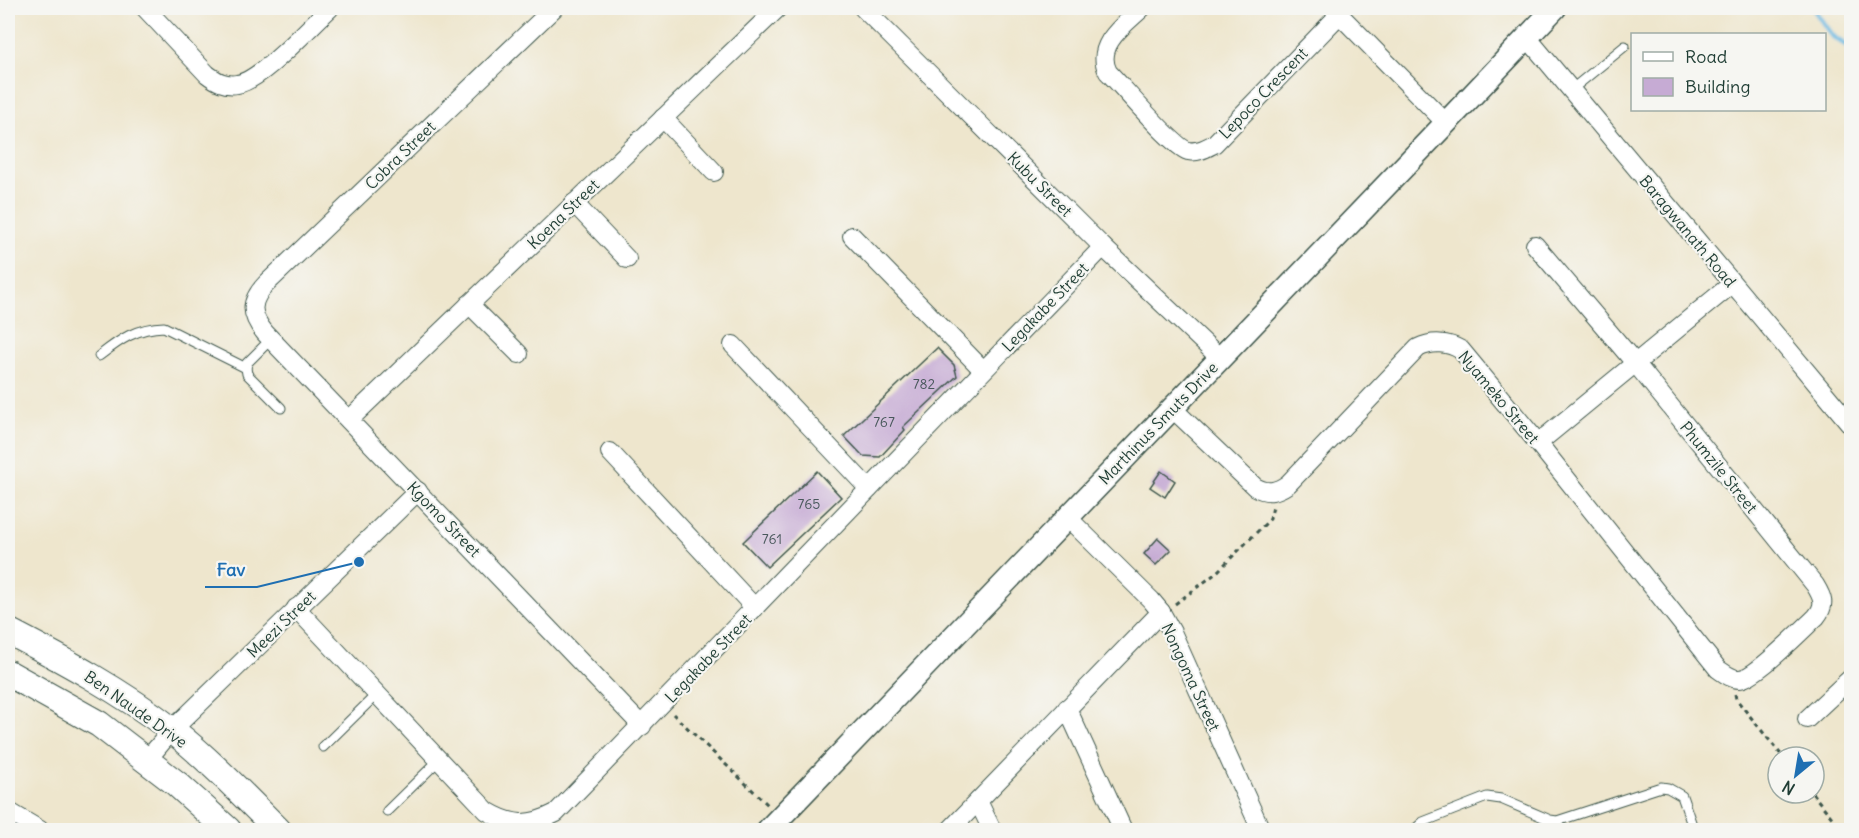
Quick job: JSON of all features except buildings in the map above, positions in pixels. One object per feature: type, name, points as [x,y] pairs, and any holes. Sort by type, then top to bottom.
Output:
[{"type":"main road","name":"Ben Naude Drive","points":[[8,631],[65,661],[172,730],[211,764],[278,831]]},
{"type":"main road","name":"Ben Naude Drive","points":[[8,673],[99,724],[177,784],[228,831]]},
{"type":"street","points":[[145,8],[207,74],[214,80],[230,85],[245,82],[262,72],[330,8]]},
{"type":"street","name":"Cobra Street","points":[[253,307],[255,297],[266,284],[554,8]]},
{"type":"street","name":"Koena Street","points":[[349,420],[778,8]]},
{"type":"street","name":"Kubu Street","points":[[864,8],[1103,247],[1220,358]]},
{"type":"street","name":"Lepoco Crescent","points":[[1142,8],[1107,44],[1104,56],[1108,72],[1175,143],[1182,148],[1197,152],[1214,144],[1336,11]]},
{"type":"street","name":"Marthinus Smuts Drive","points":[[774,824],[1446,123],[1548,10]]},
{"type":"street","points":[[1336,11],[1446,123]]},
{"type":"street","name":"Baragwanath Road","points":[[1526,36],[1851,426]]},
{"type":"street","points":[[663,118],[714,172]]},
{"type":"street","points":[[574,203],[627,259]]},
{"type":"street","points":[[852,237],[984,370]]},
{"type":"street","name":"Phumzile Street","points":[[1535,245],[1636,364],[1815,585],[1823,600],[1822,607],[1815,617],[1755,673],[1735,678]]},
{"type":"street","name":"Legakabe Street","points":[[296,608],[487,811],[500,819],[513,823],[542,821],[556,813],[642,726],[1103,247]]},
{"type":"street","points":[[1538,443],[1732,284]]},
{"type":"street","points":[[470,304],[519,354]]},
{"type":"street","name":"Kgomo Street","points":[[253,307],[256,320],[271,339],[642,726]]},
{"type":"street","name":"Nyameko Street","points":[[1278,490],[1287,484],[1418,348],[1428,344],[1446,344],[1461,350],[1718,669],[1735,678]]},
{"type":"street","points":[[733,345],[869,489]]},
{"type":"street","points":[[1172,408],[1255,487],[1263,491],[1278,490]]},
{"type":"street","points":[[610,452],[755,608]]},
{"type":"street","name":"Meezi Street","points":[[147,760],[172,730],[418,491]]},
{"type":"street","name":"Nongoma Street","points":[[1068,518],[1161,613],[1261,831]]},
{"type":"street","points":[[950,831],[1161,613]]},
{"type":"street","points":[[1807,718],[1851,677]]},
{"type":"street","points":[[1067,708],[1123,831]]},
{"type":"street","points":[[978,801],[992,831]]},
{"type":"street","points":[[8,811],[40,831]]},
{"type":"lane","points":[[1571,90],[1625,46]]},
{"type":"lane","points":[[99,356],[123,337],[154,327],[164,327],[246,368]]},
{"type":"lane","points":[[271,339],[247,363],[246,368],[247,374],[281,408]]},
{"type":"lane","points":[[323,747],[377,694]]},
{"type":"lane","points":[[387,811],[439,760]]},
{"type":"lane","points":[[1414,831],[1423,822],[1487,796],[1502,799],[1557,821],[1661,787],[1668,788],[1682,796],[1693,828]]},
{"type":"path","points":[[1161,613],[1215,574],[1270,519],[1278,490]]},
{"type":"path","points":[[1735,678],[1736,699],[1773,745]]},
{"type":"path","points":[[663,704],[774,824]]},
{"type":"path","points":[[1821,805],[1842,831]]},
{"type":"waterway","points":[[1813,8],[1832,36],[1852,49]]},
{"type":"place","name":"Fav","points":[[359,562]]}]
